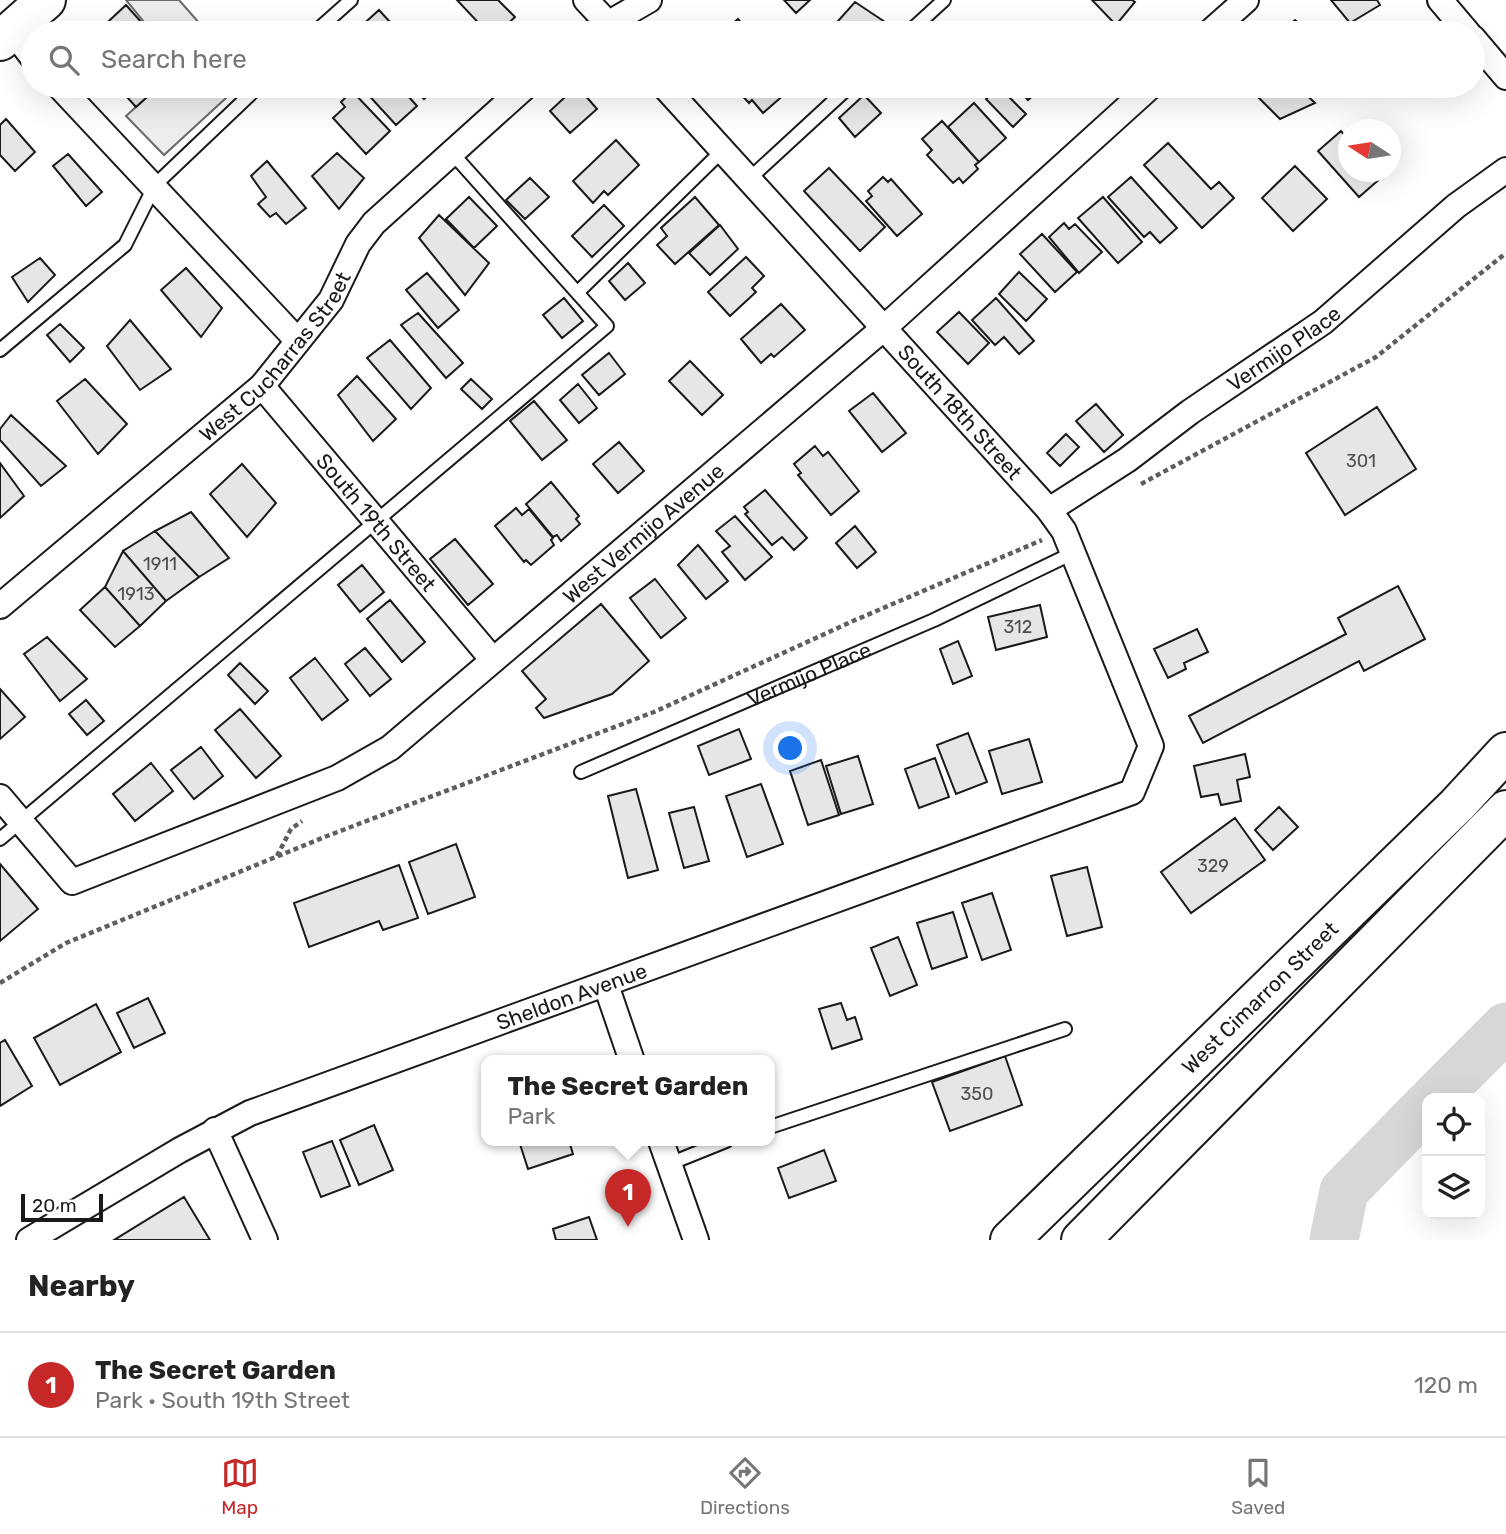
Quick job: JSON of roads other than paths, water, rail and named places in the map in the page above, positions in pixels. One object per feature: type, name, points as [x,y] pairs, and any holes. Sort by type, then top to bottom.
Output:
[{"type":"main road","points":[[31,21],[46,0]]},
{"type":"main road","name":"West Cimarron Street","points":[[1010,1240],[1388,873],[1506,752]]},
{"type":"main road","name":"West Cimarron Street","points":[[1081,1240],[1506,810]]},
{"type":"street","points":[[586,0],[599,21]]},
{"type":"street","points":[[618,21],[649,0]]},
{"type":"street","points":[[1222,21],[1246,0]]},
{"type":"street","points":[[1440,0],[1458,21]]},
{"type":"street","points":[[1485,52],[1506,77]]},
{"type":"street","points":[[70,98],[155,185],[297,340]]},
{"type":"street","name":"West Cucharras Street","points":[[0,607],[262,386],[331,300],[358,244],[374,223],[513,98]]},
{"type":"street","name":"South 18th Street","points":[[675,98],[1049,510],[1069,542],[1151,746],[1132,792]]},
{"type":"street","name":"West Vermijo Avenue","points":[[20,821],[72,882],[337,778],[390,748],[884,328],[1138,98]]},
{"type":"street","name":"Vermijo Place","points":[[1049,510],[1127,460],[1190,412],[1323,322],[1456,206],[1506,170]]},
{"type":"street","name":"South 19th Street","points":[[262,386],[493,660]]},
{"type":"street","name":"Sheldon Avenue","points":[[29,1240],[215,1130],[250,1113],[1132,792]]},
{"type":"street","points":[[0,796],[20,821]]},
{"type":"street","points":[[606,985],[630,1055]]},
{"type":"street","points":[[215,1130],[265,1240]]},
{"type":"street","points":[[665,1153],[696,1240]]},
{"type":"lane","points":[[327,21],[351,0]]},
{"type":"lane","points":[[921,21],[944,0]]},
{"type":"lane","points":[[0,350],[125,244],[155,185],[246,98]]},
{"type":"lane","points":[[748,180],[837,98]]},
{"type":"lane","points":[[578,292],[722,151]]},
{"type":"lane","points":[[0,839],[607,326],[452,153]]},
{"type":"lane","name":"Vermijo Place","points":[[581,772],[922,626],[1069,542]]},
{"type":"lane","points":[[775,1125],[1065,1029]]},
{"type":"lane","points":[[665,1153],[701,1146]]},
{"type":"waterway","points":[[1440,1093],[1506,1027]]},
{"type":"waterway","points":[[1334,1240],[1344,1191],[1422,1111]]},
{"type":"place","name":"The Secret Garden","points":[[628,1227]]}]
